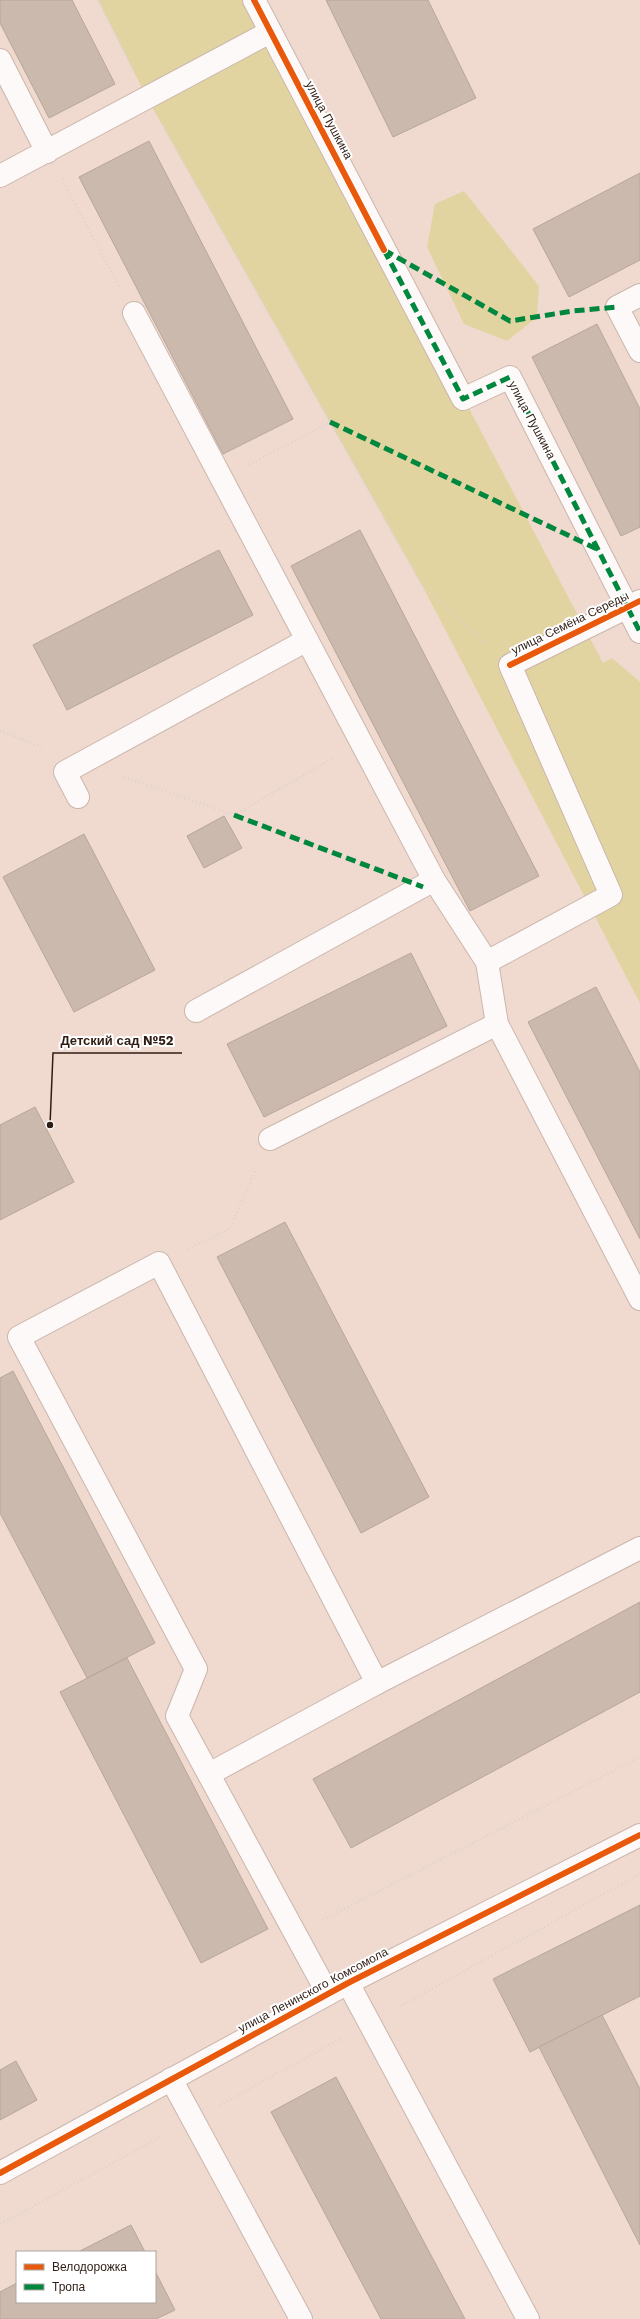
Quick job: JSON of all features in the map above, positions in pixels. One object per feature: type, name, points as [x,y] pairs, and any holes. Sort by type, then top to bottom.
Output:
[{"type":"street","name":"улица Пушкина","points":[[254,0],[463,399],[510,377],[634,604],[640,632]]},
{"type":"street","points":[[0,176],[270,32]]},
{"type":"street","points":[[0,60],[47,152]]},
{"type":"street","points":[[640,295],[617,307],[640,351]]},
{"type":"street","points":[[134,313],[434,880],[487,962],[497,1024],[640,1299]]},
{"type":"street","name":"улица Семёна Середы","points":[[510,665],[634,604]]},
{"type":"street","points":[[78,797],[65,772],[307,640]]},
{"type":"street","points":[[487,962],[611,895],[510,665]]},
{"type":"street","points":[[196,1011],[434,880]]},
{"type":"street","points":[[270,1139],[497,1024]]},
{"type":"street","points":[[328,1994],[178,1716],[196,1669],[19,1337],[159,1263],[377,1683]]},
{"type":"street","points":[[209,1774],[377,1683],[640,1548]]},
{"type":"street","name":"улица Ленинского Комсомола","points":[[0,2173],[348,1983],[640,1835]]},
{"type":"street","points":[[348,1983],[528,2319]]},
{"type":"street","points":[[171,2079],[302,2319]]},
{"type":"path","points":[[98,0],[147,98],[423,587],[510,665]]},
{"type":"path","points":[[47,152],[134,313]]},
{"type":"path","points":[[222,479],[330,422]]},
{"type":"path","points":[[0,731],[234,815],[362,743]]},
{"type":"path","points":[[159,1263],[230,1228],[270,1139]]},
{"type":"path","points":[[296,1934],[640,1757]]},
{"type":"path","points":[[0,2224],[640,1874]]},
{"type":"shaded area","points":[[98,0],[254,0],[603,663],[612,658],[640,682],[640,1003],[423,587],[147,98]]},
{"type":"shaded area","points":[[464,191],[539,286],[537,317],[507,341],[464,324],[427,247],[435,204]]},
{"type":"building","points":[[0,0],[72,0],[115,84],[49,118],[0,23]]},
{"type":"building","points":[[326,0],[428,0],[476,98],[393,137]]},
{"type":"building","points":[[149,141],[293,419],[223,454],[79,177]]},
{"type":"building","points":[[640,173],[640,260],[569,297],[533,229]]},
{"type":"building","points":[[597,324],[640,409],[640,527],[621,536],[532,357]]},
{"type":"building","points":[[360,530],[539,876],[470,911],[291,566]]},
{"type":"building","points":[[219,550],[253,615],[67,710],[33,645]]},
{"type":"building","points":[[224,816],[242,848],[204,868],[187,836]]},
{"type":"building","points":[[84,834],[155,970],[74,1012],[3,877]]},
{"type":"building","points":[[411,953],[447,1026],[264,1117],[227,1044]]},
{"type":"building","points":[[596,987],[640,1072],[640,1239],[528,1022]]},
{"type":"building","points":[[35,1107],[74,1182],[0,1220],[0,1125]]},
{"type":"building","points":[[285,1222],[429,1497],[361,1533],[217,1257]]},
{"type":"building","points":[[13,1371],[155,1643],[87,1678],[0,1513],[0,1378]]},
{"type":"building","points":[[640,1602],[640,1692],[351,1848],[313,1779]]},
{"type":"building","points":[[127,1658],[268,1929],[201,1963],[60,1692]]},
{"type":"building","points":[[640,1905],[640,1996],[530,2052],[493,1979]]},
{"type":"building","points":[[602,2015],[640,2089],[640,2245],[539,2047]]},
{"type":"building","points":[[16,2061],[37,2100],[0,2120],[0,2070]]},
{"type":"building","points":[[336,2077],[465,2319],[381,2319],[271,2112]]},
{"type":"building","points":[[131,2225],[144,2251],[80,2251]]},
{"type":"building","points":[[156,2273],[175,2310],[156,2319],[0,2319],[0,2292],[16,2284],[16,2303],[156,2303]]},
{"type":"marked path","points":[[384,250],[463,399],[510,377],[640,632]]},
{"type":"marked path","points":[[384,250],[510,321],[573,311],[617,307]]},
{"type":"marked path","points":[[330,422],[599,550]]},
{"type":"marked path","points":[[234,815],[423,887]]},
{"type":"cycle path","points":[[254,0],[384,250]]},
{"type":"cycle path","points":[[510,665],[640,601]]},
{"type":"cycle path","points":[[0,2173],[348,1983],[640,1835]]},
{"type":"place","name":"Детский сад №52","points":[[50,1125]]}]
